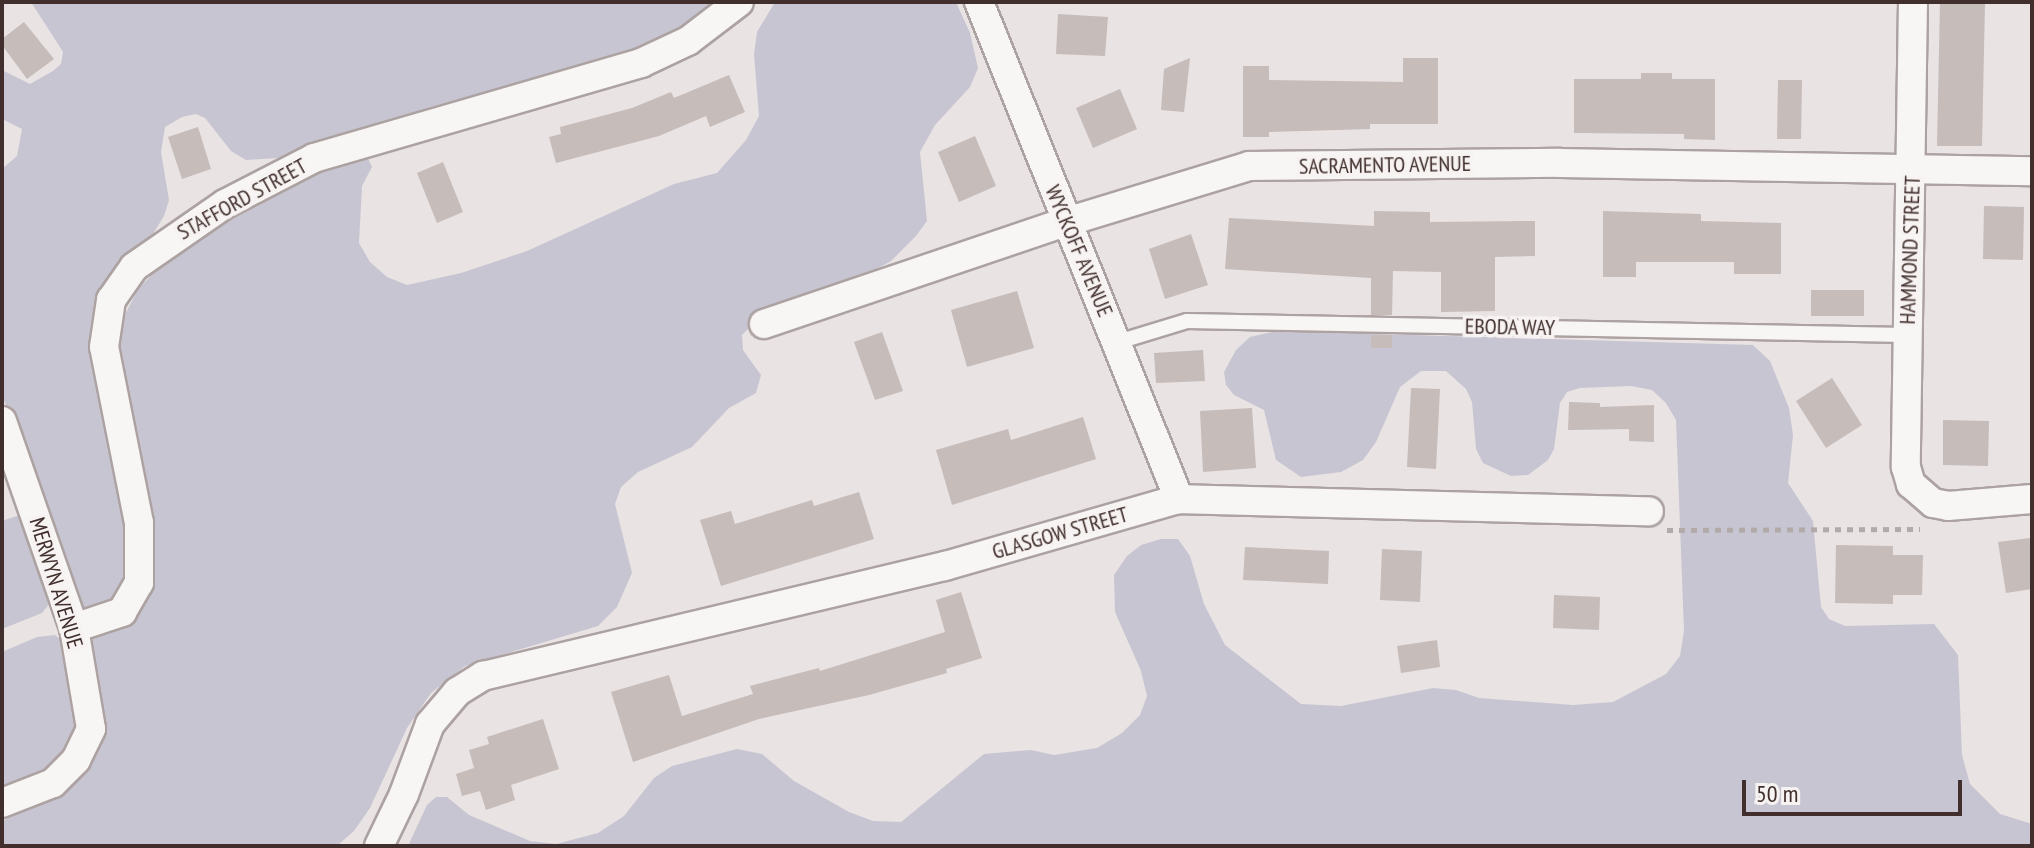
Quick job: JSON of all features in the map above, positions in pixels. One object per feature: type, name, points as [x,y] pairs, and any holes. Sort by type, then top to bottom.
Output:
[{"type":"street","name":"STAFFORD STREET","points":[[74,628],[122,612],[139,583],[139,523],[104,347],[111,300],[134,267],[225,204],[314,158],[641,63],[688,41],[739,2]]},
{"type":"street","name":"WYCKOFF AVENUE","points":[[979,2],[1179,499]]},
{"type":"street","name":"HAMMOND STREET","points":[[1913,2],[1913,169],[1906,335],[1906,467],[1911,484],[1919,495],[1948,506],[2032,499]]},
{"type":"street","name":"SACRAMENTO AVENUE","points":[[764,324],[1066,222],[1249,166],[1560,163],[2032,171]]},
{"type":"street","name":"MERWYN AVENUE","points":[[2,421],[74,628],[91,729],[76,760],[53,783],[2,803]]},
{"type":"street","name":"GLASGOW STREET","points":[[379,846],[404,794],[430,724],[457,692],[483,676],[945,566],[1179,499],[1649,511]]},
{"type":"lane","name":"EBODA WAY","points":[[1118,342],[1187,321],[1906,335]]},
{"type":"path","points":[[1649,511],[1668,531],[1934,529]]},
{"type":"shaded area","points":[[31,2],[719,2],[686,29],[640,51],[434,106],[277,158],[246,160],[231,151],[205,118],[196,114],[182,117],[165,127],[161,152],[169,200],[164,216],[153,234],[103,294],[127,486],[132,580],[121,600],[78,619],[2,394],[2,169],[17,156],[22,129],[2,119],[2,70],[30,84],[61,64],[63,52]]},
{"type":"shaded area","points":[[775,2],[956,2],[970,33],[978,68],[970,87],[935,125],[920,152],[927,221],[916,236],[891,261],[844,287],[754,323],[742,335],[743,350],[761,375],[756,393],[729,408],[692,447],[638,472],[621,487],[615,504],[632,573],[617,607],[598,626],[465,666],[431,693],[407,728],[370,808],[354,831],[339,844],[2,846],[2,821],[66,792],[102,742],[103,721],[85,634],[136,604],[118,347],[123,318],[139,288],[166,260],[211,230],[358,152],[366,154],[372,167],[362,186],[359,243],[370,262],[387,277],[407,285],[461,273],[527,251],[674,184],[717,173],[746,140],[759,116],[754,54],[757,32]]},
{"type":"shaded area","points":[[1276,331],[1753,345],[1770,361],[1789,408],[1793,435],[1788,483],[1813,521],[1821,607],[1829,619],[1845,626],[1934,624],[1958,655],[1962,755],[1970,784],[2000,814],[2032,824],[2032,846],[408,846],[427,805],[436,797],[447,797],[469,815],[530,841],[556,844],[598,833],[624,816],[654,778],[672,766],[737,749],[762,754],[794,781],[849,812],[873,821],[901,822],[984,754],[1031,750],[1054,755],[1097,748],[1122,733],[1140,715],[1147,696],[1141,671],[1115,612],[1114,575],[1127,556],[1141,545],[1161,539],[1178,539],[1190,556],[1204,604],[1225,645],[1301,704],[1341,706],[1433,688],[1456,690],[1479,698],[1573,705],[1613,702],[1666,674],[1680,656],[1684,631],[1676,420],[1666,403],[1652,390],[1631,386],[1580,388],[1567,392],[1560,403],[1554,449],[1548,460],[1528,475],[1511,476],[1483,463],[1476,449],[1472,402],[1466,389],[1446,371],[1421,371],[1400,387],[1376,442],[1363,460],[1341,472],[1301,477],[1276,460],[1264,410],[1234,395],[1226,385],[1224,372],[1236,350],[1250,337]]},
{"type":"shaded area","points":[[23,514],[54,598],[42,613],[2,629],[2,521]]},
{"type":"shaded area","points":[[55,635],[64,642],[80,725],[61,760],[42,774],[2,791],[2,652],[37,637]]},
{"type":"building","points":[[1940,2],[1985,2],[1982,146],[1937,146]]},
{"type":"building","points":[[1058,14],[1108,17],[1105,56],[1056,54]]},
{"type":"building","points":[[24,22],[54,59],[27,79],[2,45],[2,39]]},
{"type":"building","points":[[1190,58],[1184,112],[1161,110],[1164,69]]},
{"type":"building","points":[[1403,58],[1438,58],[1438,124],[1370,124],[1370,129],[1269,132],[1269,137],[1243,137],[1243,66],[1269,66],[1269,80],[1403,82]]},
{"type":"building","points":[[1641,73],[1672,73],[1672,79],[1715,79],[1715,140],[1684,139],[1684,134],[1574,133],[1574,79],[1641,79]]},
{"type":"building","points":[[729,75],[745,112],[710,127],[706,116],[659,136],[556,163],[549,137],[561,134],[560,127],[632,108],[671,92],[674,98]]},
{"type":"building","points":[[1778,80],[1802,80],[1801,139],[1777,139]]},
{"type":"building","points":[[1120,89],[1137,129],[1093,148],[1076,108]]},
{"type":"building","points":[[198,127],[211,169],[182,179],[168,137]]},
{"type":"building","points":[[975,136],[996,186],[959,202],[938,152]]},
{"type":"building","points":[[443,162],[463,212],[437,223],[417,173]]},
{"type":"building","points":[[1984,206],[2024,207],[2023,260],[1983,259]]},
{"type":"building","points":[[1374,211],[1430,212],[1430,222],[1535,221],[1535,256],[1495,257],[1495,311],[1441,312],[1441,272],[1393,271],[1392,315],[1371,315],[1371,278],[1225,269],[1229,218],[1374,226]]},
{"type":"building","points":[[1603,211],[1701,214],[1701,221],[1781,223],[1781,274],[1734,274],[1734,262],[1636,262],[1636,277],[1603,277]]},
{"type":"building","points":[[1191,234],[1208,285],[1165,299],[1149,249]]},
{"type":"building","points":[[1811,290],[1864,290],[1864,316],[1811,316]]},
{"type":"building","points":[[1017,291],[1034,348],[967,367],[951,310]]},
{"type":"building","points":[[882,332],[903,391],[875,400],[854,342]]},
{"type":"building","points":[[1371,335],[1392,335],[1392,348],[1371,348]]},
{"type":"building","points":[[1203,350],[1205,381],[1156,383],[1154,353]]},
{"type":"building","points":[[1832,378],[1862,425],[1826,448],[1796,401]]},
{"type":"building","points":[[1411,388],[1440,389],[1436,469],[1407,467]]},
{"type":"building","points":[[1569,402],[1600,403],[1600,407],[1654,405],[1654,442],[1629,441],[1629,429],[1568,430]]},
{"type":"building","points":[[1252,408],[1256,468],[1203,472],[1200,411]]},
{"type":"building","points":[[1083,417],[1096,459],[952,505],[936,450],[1008,429],[1011,440]]},
{"type":"building","points":[[1943,420],[1989,421],[1988,466],[1943,465]]},
{"type":"building","points":[[859,492],[874,539],[721,586],[700,520],[731,511],[735,524],[812,500],[814,506]]},
{"type":"building","points":[[2030,538],[2032,589],[2006,593],[1998,542]]},
{"type":"building","points":[[1836,545],[1893,546],[1893,555],[1923,555],[1922,595],[1893,595],[1893,604],[1835,603]]},
{"type":"building","points":[[1245,547],[1329,551],[1328,584],[1243,580]]},
{"type":"building","points":[[1382,549],[1422,551],[1420,602],[1380,600]]},
{"type":"building","points":[[961,592],[982,658],[946,669],[947,673],[869,695],[759,719],[633,762],[611,692],[669,675],[682,716],[753,694],[750,686],[819,668],[820,671],[945,632],[936,600]]},
{"type":"building","points":[[1554,595],[1600,597],[1599,630],[1553,628]]},
{"type":"building","points":[[1437,640],[1440,667],[1401,673],[1397,646]]},
{"type":"building","points":[[543,719],[559,769],[511,785],[515,800],[486,810],[480,791],[462,796],[456,774],[474,768],[469,750],[489,744],[487,737]]}]
